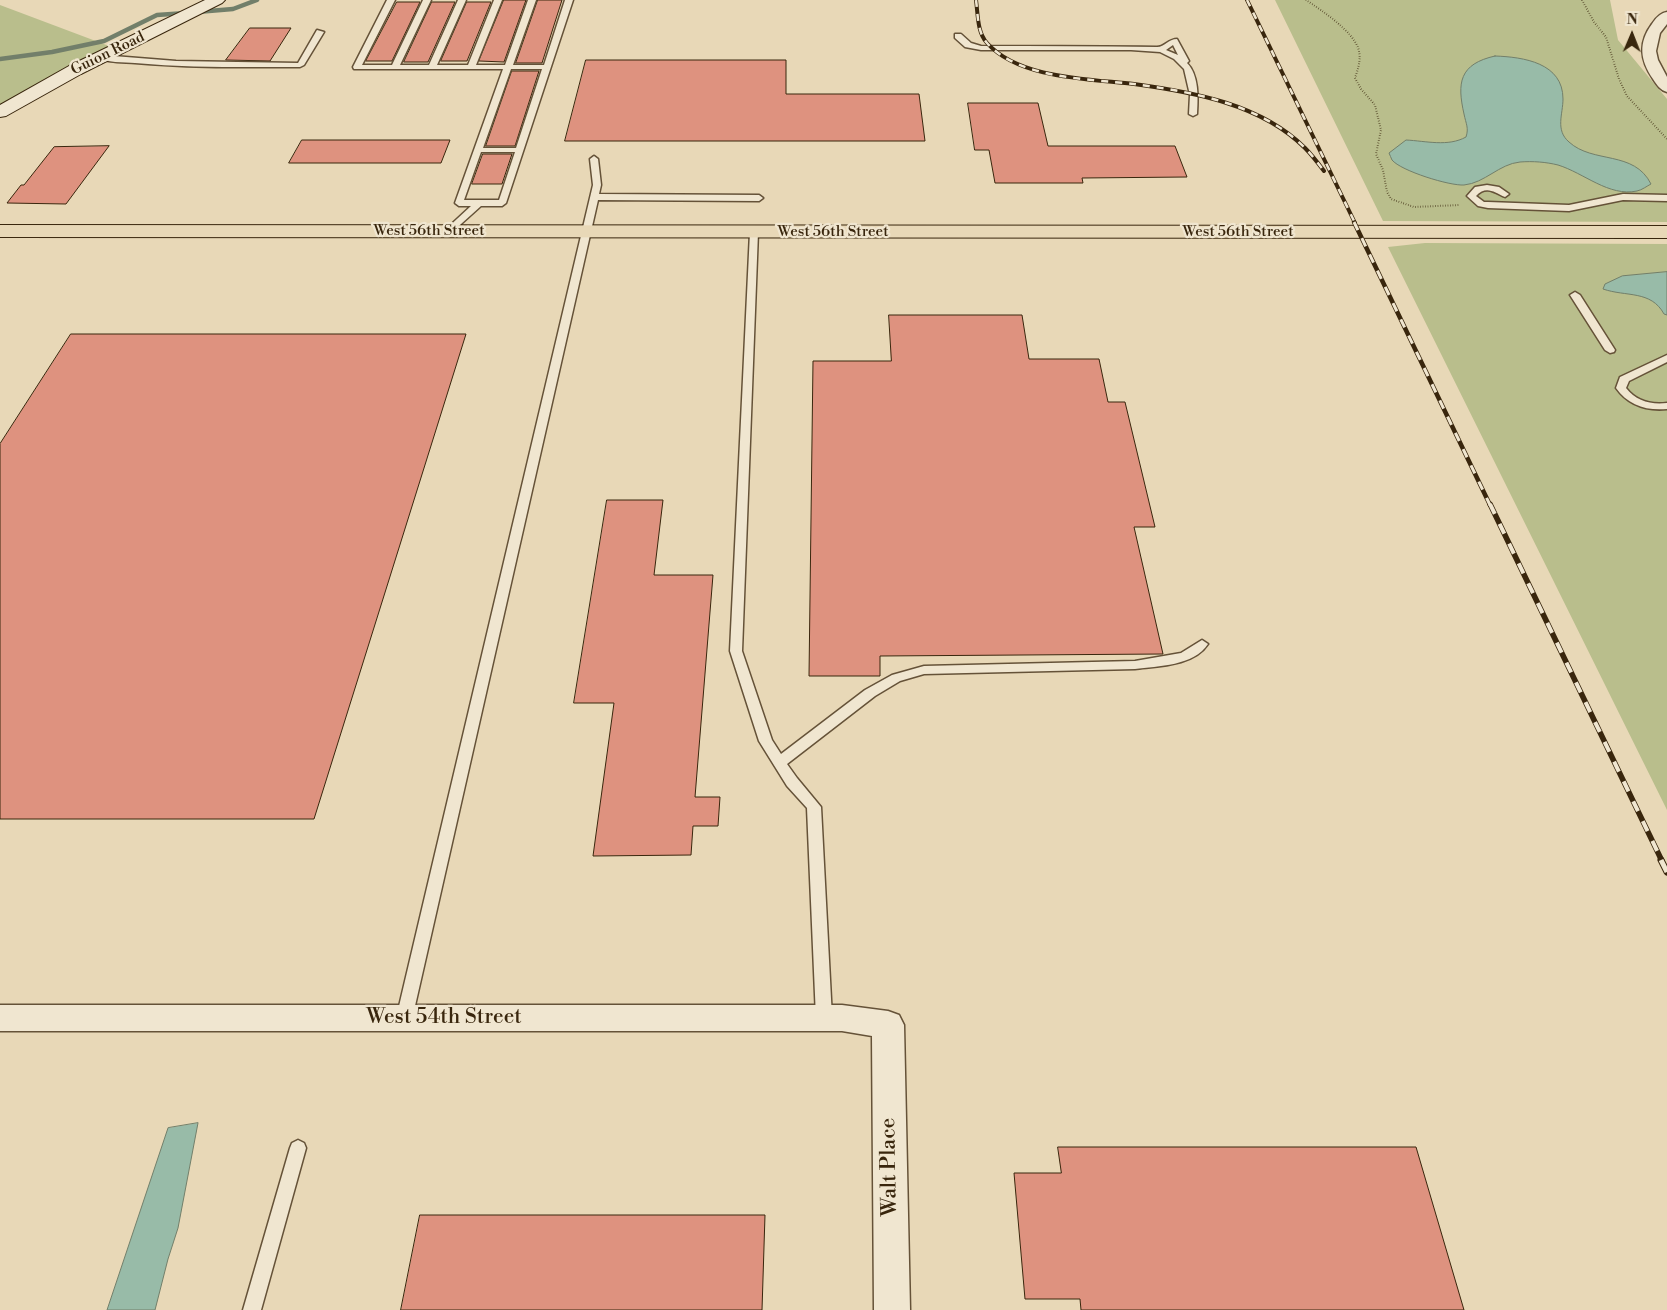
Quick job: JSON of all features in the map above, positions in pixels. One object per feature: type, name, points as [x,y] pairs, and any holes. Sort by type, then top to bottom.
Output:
[{"type":"main road","name":"West 56th Street","points":[[0,231],[1667,232]]},
{"type":"street","name":"Guion Road","points":[[0,112],[101,57],[217,0]]},
{"type":"street","points":[[1667,16],[1657,24],[1650,38],[1648,50],[1650,61],[1667,87]]},
{"type":"street","points":[[1650,38],[1667,42]]},
{"type":"street","name":"West 54th Street","points":[[0,1018],[842,1018],[888,1025]]},
{"type":"street","name":"Walt Place","points":[[888,1025],[892,1310]]},
{"type":"lane","points":[[391,0],[357,67],[547,67]]},
{"type":"lane","points":[[395,67],[427,0]]},
{"type":"lane","points":[[432,67],[462,0]]},
{"type":"lane","points":[[471,67],[498,0]]},
{"type":"lane","points":[[532,0],[459,203],[502,203],[569,0]]},
{"type":"lane","points":[[101,57],[128,61],[300,65],[320,32]]},
{"type":"lane","points":[[958,36],[968,45],[981,48],[1131,48],[1161,50],[1177,57],[1188,68]]},
{"type":"lane","points":[[1161,50],[1174,41],[1188,68],[1194,95],[1193,114]]},
{"type":"lane","points":[[478,150],[519,150]]},
{"type":"lane","points":[[404,1018],[597,184],[594,159]]},
{"type":"lane","points":[[1506,194],[1500,190],[1484,187],[1472,193],[1467,201],[1481,204],[1569,208],[1623,197],[1667,198]]},
{"type":"lane","points":[[594,197],[759,198]]},
{"type":"lane","points":[[448,231],[478,204]]},
{"type":"lane","points":[[754,232],[736,651],[766,741],[792,782],[814,807],[824,1018]]},
{"type":"lane","points":[[1575,295],[1610,350]]},
{"type":"lane","points":[[1667,358],[1624,380],[1622,388],[1627,398],[1658,408],[1667,406]]},
{"type":"lane","points":[[779,763],[870,694],[896,678],[924,670],[1135,665],[1166,661],[1185,656],[1202,644]]},
{"type":"lane","points":[[252,1310],[298,1148]]},
{"type":"path","points":[[1306,0],[1328,14],[1359,49],[1360,62],[1355,78],[1361,89],[1375,105],[1381,130],[1376,154],[1383,170],[1387,192],[1391,200],[1414,207],[1467,201]]},
{"type":"path","points":[[1582,0],[1594,22],[1606,37],[1619,79],[1627,96],[1667,139]]},
{"type":"shaded area","points":[[1275,0],[1610,0],[1618,40],[1667,99],[1667,222],[1383,221]]},
{"type":"shaded area","points":[[0,5],[109,46],[0,108]]},
{"type":"shaded area","points":[[1495,56],[1518,58],[1540,64],[1549,70],[1556,77],[1561,87],[1563,99],[1561,127],[1569,142],[1579,149],[1634,166],[1644,173],[1651,184],[1637,191],[1616,191],[1558,165],[1544,162],[1520,162],[1505,166],[1472,184],[1457,185],[1415,173],[1392,160],[1389,153],[1406,140],[1444,143],[1466,137],[1467,128],[1461,93],[1463,76],[1474,64]]},
{"type":"shaded area","points":[[1425,243],[1667,244],[1667,810],[1388,247]]},
{"type":"shaded area","points":[[1667,272],[1667,315],[1664,314],[1659,306],[1645,298],[1603,289],[1605,284],[1622,276]]},
{"type":"shaded area","points":[[198,1123],[178,1228],[155,1310],[107,1310],[168,1128]]},
{"type":"building","points":[[504,0],[526,0],[504,62],[479,61]]},
{"type":"building","points":[[538,0],[562,0],[542,63],[516,63]]},
{"type":"building","points":[[397,2],[420,2],[392,61],[366,61]]},
{"type":"building","points":[[432,2],[455,2],[428,62],[404,62]]},
{"type":"building","points":[[467,2],[491,2],[467,61],[441,61]]},
{"type":"building","points":[[250,28],[291,28],[270,61],[226,60]]},
{"type":"building","points":[[586,60],[786,60],[786,94],[919,94],[925,141],[565,141]]},
{"type":"building","points":[[512,71],[539,71],[515,146],[486,146]]},
{"type":"building","points":[[968,103],[1038,103],[1048,146],[1175,146],[1187,177],[1082,178],[1083,183],[995,183],[989,150],[975,150]]},
{"type":"building","points":[[302,140],[450,140],[441,163],[289,163]]},
{"type":"building","points":[[109,146],[66,204],[7,203],[54,147]]},
{"type":"building","points":[[483,154],[512,154],[502,184],[472,184]]},
{"type":"building","points":[[889,315],[1022,315],[1029,359],[1099,359],[1108,402],[1125,402],[1155,527],[1134,527],[1163,654],[880,656],[880,676],[809,676],[813,361],[891,361]]},
{"type":"building","points":[[71,334],[466,334],[314,819],[0,819],[0,444]]},
{"type":"building","points":[[607,500],[663,500],[654,575],[713,575],[695,797],[720,797],[718,826],[693,826],[691,855],[593,856],[614,703],[574,703]]},
{"type":"building","points":[[1058,1147],[1416,1147],[1464,1310],[1081,1310],[1080,1299],[1025,1299],[1014,1173],[1061,1173]]},
{"type":"building","points":[[420,1215],[765,1215],[762,1310],[401,1310]]},
{"type":"waterway","points":[[197,12],[233,9],[257,0]]},
{"type":"waterway","points":[[0,59],[52,52],[104,41],[157,15],[186,13]]},
{"type":"railway","points":[[976,0],[981,34],[984,39],[1001,55],[1017,64],[1056,75],[1156,87],[1225,102],[1268,121],[1287,133],[1308,151],[1324,171]]},
{"type":"railway","points":[[1247,0],[1355,223]]},
{"type":"railway","points":[[1354,222],[1490,505]]},
{"type":"railway","points":[[1490,504],[1662,861]]},
{"type":"railway","points":[[1661,860],[1667,872]]}]
